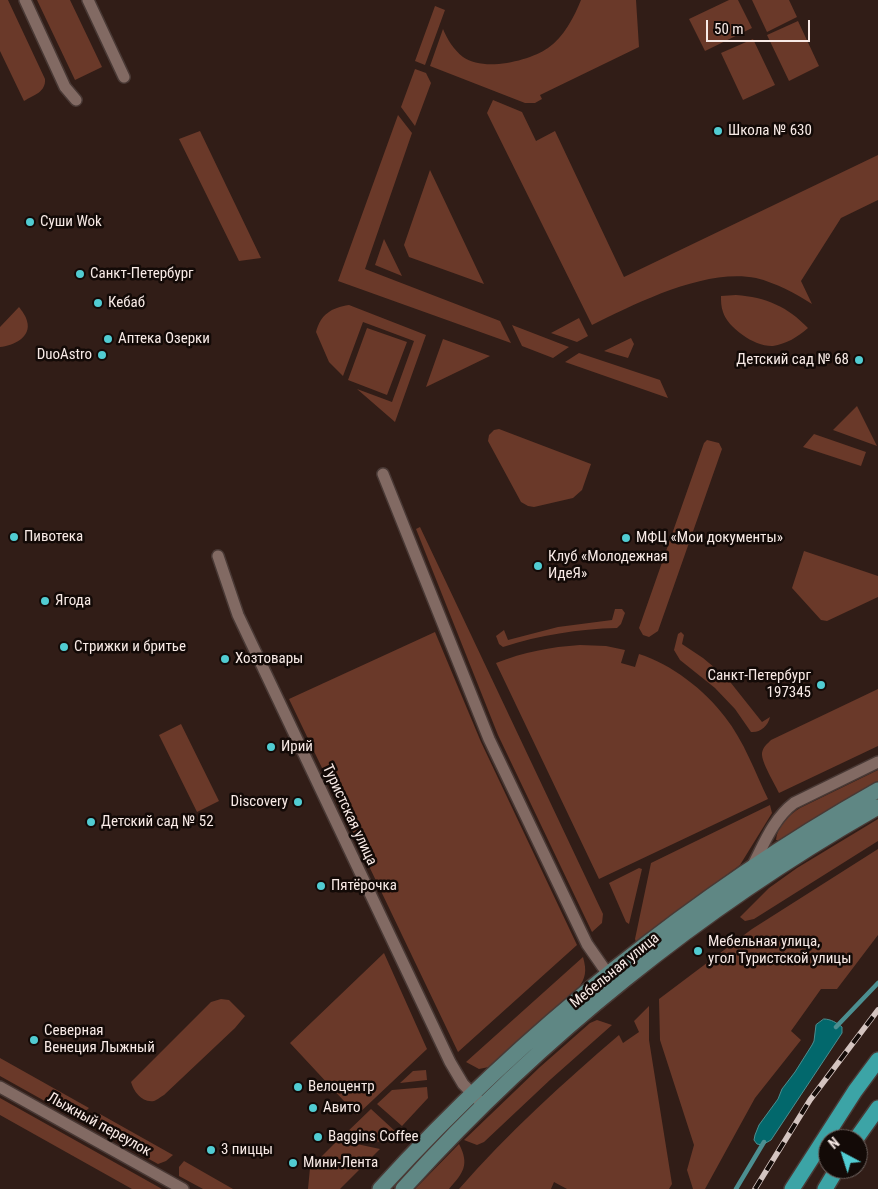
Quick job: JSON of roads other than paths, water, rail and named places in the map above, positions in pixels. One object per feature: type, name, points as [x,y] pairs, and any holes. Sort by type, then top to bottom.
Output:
[{"type":"main road","points":[[792,1189],[855,1091],[878,1060]]},
{"type":"main road","points":[[863,1129],[878,1108]]},
{"type":"street","points":[[25,0],[65,87],[76,100]]},
{"type":"street","points":[[88,0],[124,77]]},
{"type":"street","points":[[383,474],[489,739],[587,944],[616,987]]},
{"type":"street","name":"Туристская улица","points":[[218,556],[238,615],[450,1062],[463,1084],[483,1105]]},
{"type":"street","points":[[752,867],[776,820],[783,811],[794,803],[878,762]]},
{"type":"street","name":"Мебельная улица","points":[[380,1189],[472,1094],[608,974],[752,867],[878,790]]},
{"type":"street","name":"Мебельная улица","points":[[403,1189],[483,1105],[616,987],[685,934],[761,880],[802,852],[878,806]]},
{"type":"street","name":"Лыжный переулок","points":[[0,1086],[183,1189]]},
{"type":"water","points":[[824,1019],[831,1020],[842,1027],[842,1033],[771,1140],[762,1145],[757,1144],[754,1140],[759,1125],[812,1045],[816,1025]]},
{"type":"waterway","points":[[836,1027],[878,983]]},
{"type":"waterway","points":[[736,1189],[764,1142]]},
{"type":"railway","points":[[755,1189],[810,1100],[878,1010]]},
{"type":"place","name":"Школа № 630","points":[[718,131]]},
{"type":"place","name":"Суши Wok","points":[[30,222]]},
{"type":"place","name":"Санкт-Петербург","points":[[80,274]]},
{"type":"place","name":"Кебаб","points":[[98,303]]},
{"type":"place","name":"Аптека Озерки","points":[[108,339]]},
{"type":"place","name":"DuoAstro","points":[[102,355]]},
{"type":"place","name":"Детский сад № 68","points":[[859,360]]},
{"type":"place","name":"Пивотека","points":[[14,537]]},
{"type":"place","name":"МФЦ «Мои документы»","points":[[626,538]]},
{"type":"place","name":"Клуб «Молодежная ИдеЯ»","points":[[538,566]]},
{"type":"place","name":"Ягода","points":[[45,601]]},
{"type":"place","name":"Стрижки и бритье","points":[[64,647]]},
{"type":"place","name":"Хозтовары","points":[[225,659]]},
{"type":"place","name":"Санкт-Петербург 197345","points":[[821,685]]},
{"type":"place","name":"Ирий","points":[[271,747]]},
{"type":"place","name":"Discovery","points":[[298,802]]},
{"type":"place","name":"Детский сад № 52","points":[[91,822]]},
{"type":"place","name":"Пятёрочка","points":[[321,886]]},
{"type":"place","name":"Мебельная улица, угол Туристской улицы","points":[[698,951]]},
{"type":"place","name":"Северная Венеция Лыжный","points":[[34,1040]]},
{"type":"place","name":"Велоцентр","points":[[298,1087]]},
{"type":"place","name":"Авито","points":[[313,1108]]},
{"type":"place","name":"Baggins Coffee","points":[[318,1137]]},
{"type":"place","name":"3 пиццы","points":[[211,1150]]},
{"type":"place","name":"Мини-Лента","points":[[293,1163]]}]
